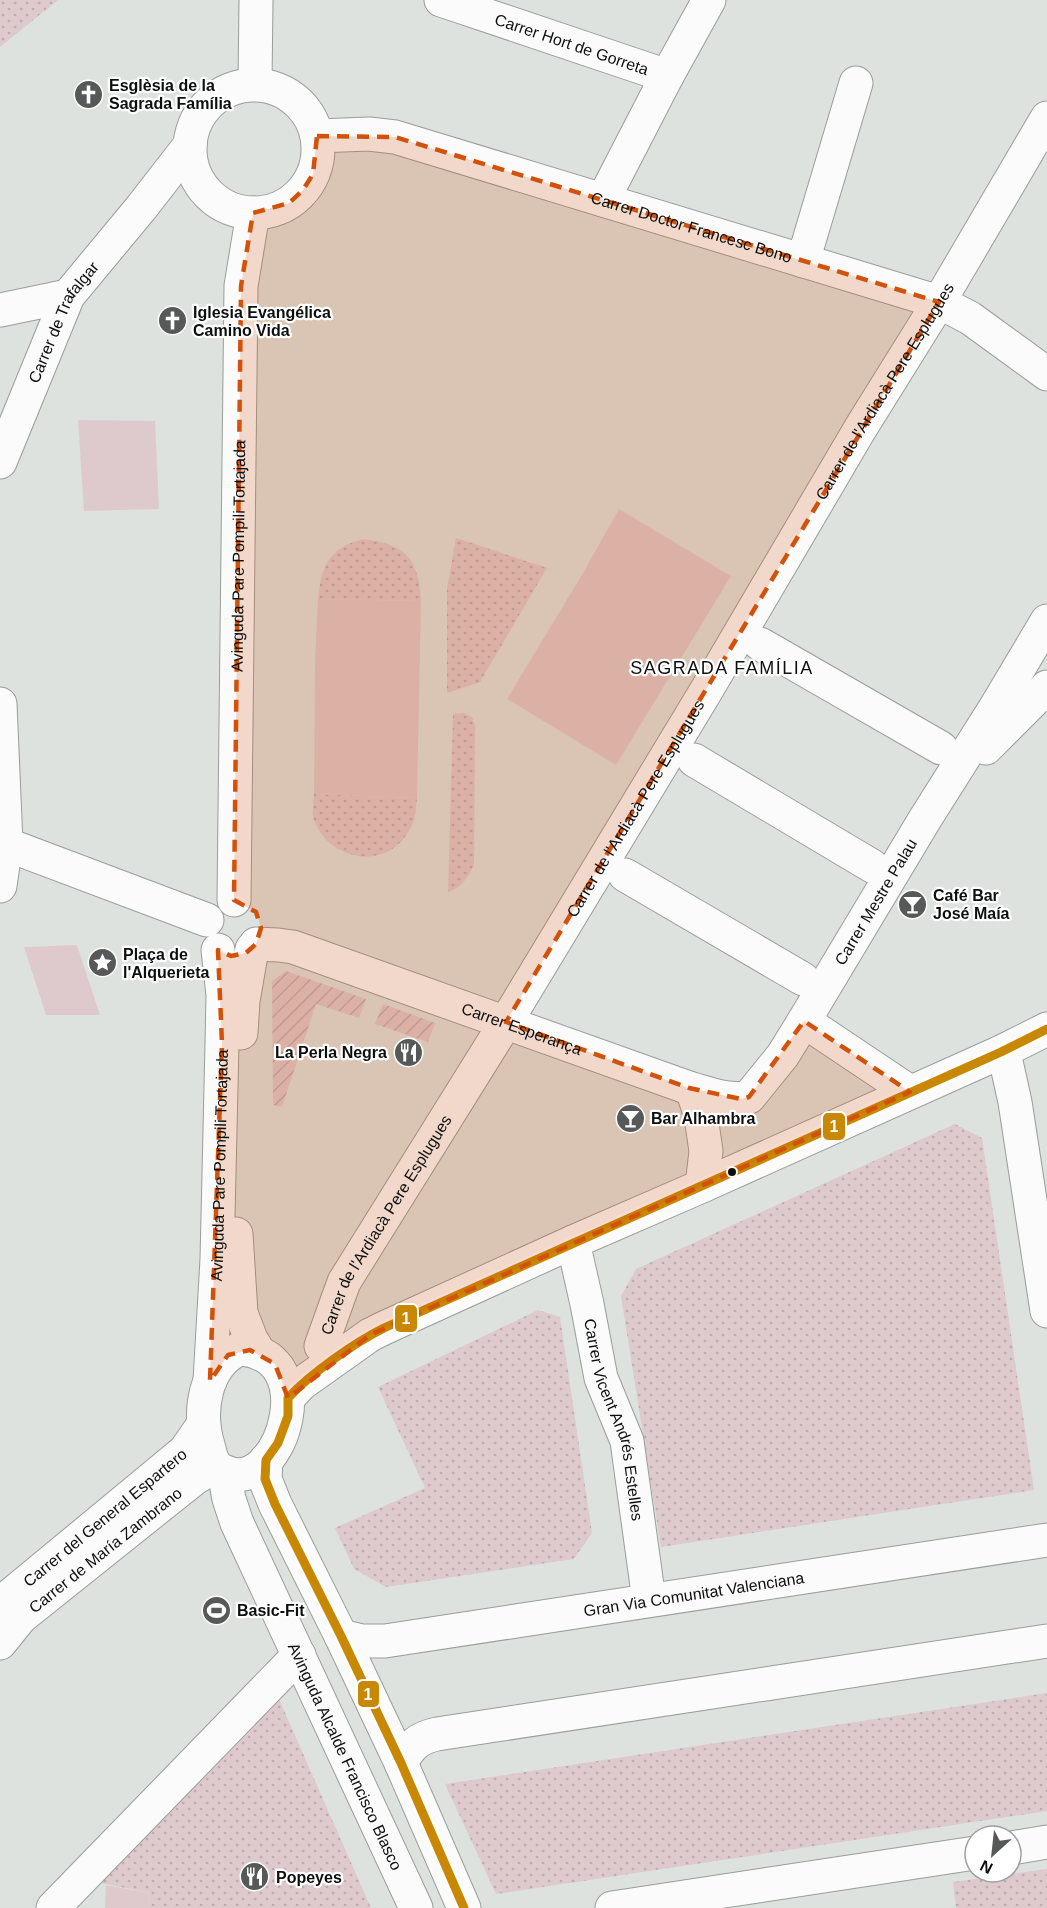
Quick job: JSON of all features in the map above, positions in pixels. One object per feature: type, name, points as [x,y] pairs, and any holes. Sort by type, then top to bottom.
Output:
[{"type":"street","points":[[255,84],[256,0]]},
{"type":"street","name":"Carrer Hort de Gorreta","points":[[441,0],[668,76]]},
{"type":"street","points":[[603,200],[709,0]]},
{"type":"street","points":[[803,261],[856,83]]},
{"type":"street","points":[[255,84],[276,88],[295,99],[309,116],[317,136],[318,155],[313,174],[303,190],[289,203],[271,211],[253,213],[220,204],[198,180],[191,165],[190,145],[194,125],[203,108],[218,95],[235,87],[255,84]]},
{"type":"street","name":"Carrer de l'Ardiacà Pere Esplugues","points":[[321,1346],[344,1282],[506,1022],[706,691],[1047,118]]},
{"type":"street","name":"Carrer Doctor Francesc Bono","points":[[317,136],[369,134],[395,137],[939,302],[970,318],[1047,374]]},
{"type":"street","name":"Carrer de Trafalgar","points":[[0,462],[68,296],[190,145]]},
{"type":"street","name":"Carrer de Trafalgar","points":[[150,197],[183,180],[198,180]]},
{"type":"street","name":"Avinguda Pare Pompili Tortajada","points":[[234,900],[241,286],[253,213]]},
{"type":"street","points":[[0,310],[68,296]]},
{"type":"street","points":[[948,785],[1047,621]]},
{"type":"street","points":[[760,644],[941,748]]},
{"type":"street","points":[[948,785],[1047,687]]},
{"type":"street","points":[[0,704],[3,843],[0,886]]},
{"type":"street","points":[[694,760],[872,866]]},
{"type":"street","name":"Carrer Mestre Palau","points":[[692,1089],[722,1097],[741,1099],[749,1097],[783,1055],[925,819],[948,785]]},
{"type":"street","points":[[3,843],[207,920]]},
{"type":"street","points":[[625,875],[803,979]]},
{"type":"street","points":[[234,900],[242,901],[256,912],[260,920],[260,937],[254,947],[231,956],[218,950],[212,944],[207,936],[207,920],[210,913],[220,904],[234,900]]},
{"type":"street","name":"Carrer Esperança","points":[[254,947],[278,945],[293,947],[692,1089]]},
{"type":"street","name":"Avinguda Pare Pompili Tortajada","points":[[254,947],[243,1001],[240,1036],[235,1215],[241,1313],[251,1339],[265,1356]]},
{"type":"street","name":"Avinguda Pare Pompili Tortajada","points":[[210,1381],[217,1259],[223,995],[218,950]]},
{"type":"street","points":[[804,1021],[910,1092]]},
{"type":"street","points":[[288,1398],[301,1384],[370,1335],[1001,1052],[1047,1029]]},
{"type":"street","points":[[1001,1052],[1007,1066],[1015,1102],[1047,1311]]},
{"type":"street","points":[[692,1089],[701,1118],[706,1151],[702,1186]]},
{"type":"street","name":"Carrer Vicent Andrés Estelles","points":[[573,1242],[600,1378],[627,1441],[649,1600]]},
{"type":"street","points":[[265,1356],[280,1371],[288,1398],[288,1416],[278,1443],[266,1460],[249,1473],[237,1475],[221,1470],[211,1458],[203,1425],[206,1393],[210,1381],[228,1355],[239,1349],[250,1350],[265,1356],[290,1356],[321,1346],[370,1335]]},
{"type":"street","name":"Carrer del General Espartero","points":[[0,1604],[185,1451],[203,1425]]},
{"type":"street","points":[[266,1460],[265,1479],[275,1504],[401,1763],[464,1908]]},
{"type":"street","name":"Carrer de María Zambrano","points":[[0,1643],[21,1617],[111,1544],[205,1472],[221,1470]]},
{"type":"street","name":"Avinguda Alcalde Francisco Blasco","points":[[221,1470],[237,1523],[416,1908]]},
{"type":"street","name":"Gran Via Comunitat Valenciana","points":[[341,1636],[362,1641],[385,1641],[1047,1540]]},
{"type":"street","points":[[401,1763],[409,1749],[425,1736],[1047,1641]]},
{"type":"street","points":[[53,1908],[299,1655]]},
{"type":"street","points":[[1023,1846],[1047,1842]]},
{"type":"street","points":[[612,1908],[963,1855]]},
{"type":"highlighted area","points":[[317,136],[395,137],[939,302],[506,1022],[689,1088],[741,1099],[749,1097],[804,1021],[910,1092],[370,1335],[288,1398],[275,1364],[250,1350],[228,1355],[210,1381],[222,1044],[218,950],[231,956],[246,953],[256,944],[261,928],[256,912],[234,900],[241,286],[253,213],[289,203],[303,190],[313,174]]},
{"type":"shaded area","points":[[0,0],[58,0],[0,47]]},
{"type":"shaded area","points":[[78,420],[155,421],[159,509],[84,511]]},
{"type":"shaded area","points":[[619,509],[731,576],[616,765],[507,699]]},
{"type":"shaded area","points":[[456,538],[547,568],[480,682],[447,693],[447,589]]},
{"type":"shaded area","points":[[364,539],[390,545],[408,556],[417,575],[421,601],[318,599],[322,576],[329,559],[343,547]]},
{"type":"shaded area","points":[[318,599],[421,601],[417,798],[314,794]]},
{"type":"shaded area","points":[[464,713],[472,717],[475,726],[474,865],[461,885],[448,892],[453,714]]},
{"type":"shaded area","points":[[314,794],[417,798],[414,819],[405,836],[387,852],[365,857],[353,855],[331,844],[320,832],[313,817]]},
{"type":"shaded area","points":[[77,945],[100,1015],[46,1015],[24,947]]},
{"type":"shaded area","points":[[286,971],[366,999],[359,1018],[316,1004],[282,1107],[273,1105],[272,981]]},
{"type":"shaded area","points":[[383,1004],[435,1023],[428,1042],[375,1024]]},
{"type":"shaded area","points":[[955,1124],[982,1138],[1034,1490],[661,1547],[621,1296],[636,1269]]},
{"type":"shaded area","points":[[538,1310],[560,1317],[592,1533],[574,1559],[386,1587],[354,1569],[335,1528],[425,1488],[378,1387]]},
{"type":"shaded area","points":[[275,1690],[371,1908],[149,1908],[150,1893],[82,1879]]},
{"type":"shaded area","points":[[1047,1693],[1047,1811],[496,1894],[445,1784]]},
{"type":"shaded area","points":[[1047,1869],[1047,1908],[956,1908],[953,1882],[1023,1884],[1023,1872]]},
{"type":"shaded area","points":[[106,1885],[150,1893],[149,1908],[105,1908]]},
{"type":"transit line","name":"1","points":[[464,1908],[401,1763],[265,1479],[266,1460],[278,1443],[288,1416],[288,1398],[333,1360],[384,1328],[1001,1052],[1047,1029]]},
{"type":"place","name":"Esglèsia de la Sagrada Família","points":[[88,94]]},
{"type":"place","name":"Iglesia Evangélica Camino Vida","points":[[172,321]]},
{"type":"place","name":"Café Bar José Maía","points":[[912,904]]},
{"type":"place","name":"Plaça de l'Alquerieta","points":[[102,963]]},
{"type":"place","name":"La Perla Negra","points":[[408,1052]]},
{"type":"place","name":"Bar Alhambra","points":[[630,1118]]},
{"type":"place","name":"Basic-Fit","points":[[216,1610]]},
{"type":"place","name":"Popeyes","points":[[255,1877]]},
{"type":"district","name":"SAGRADA FAMÍLIA","points":[[722,668]]}]
